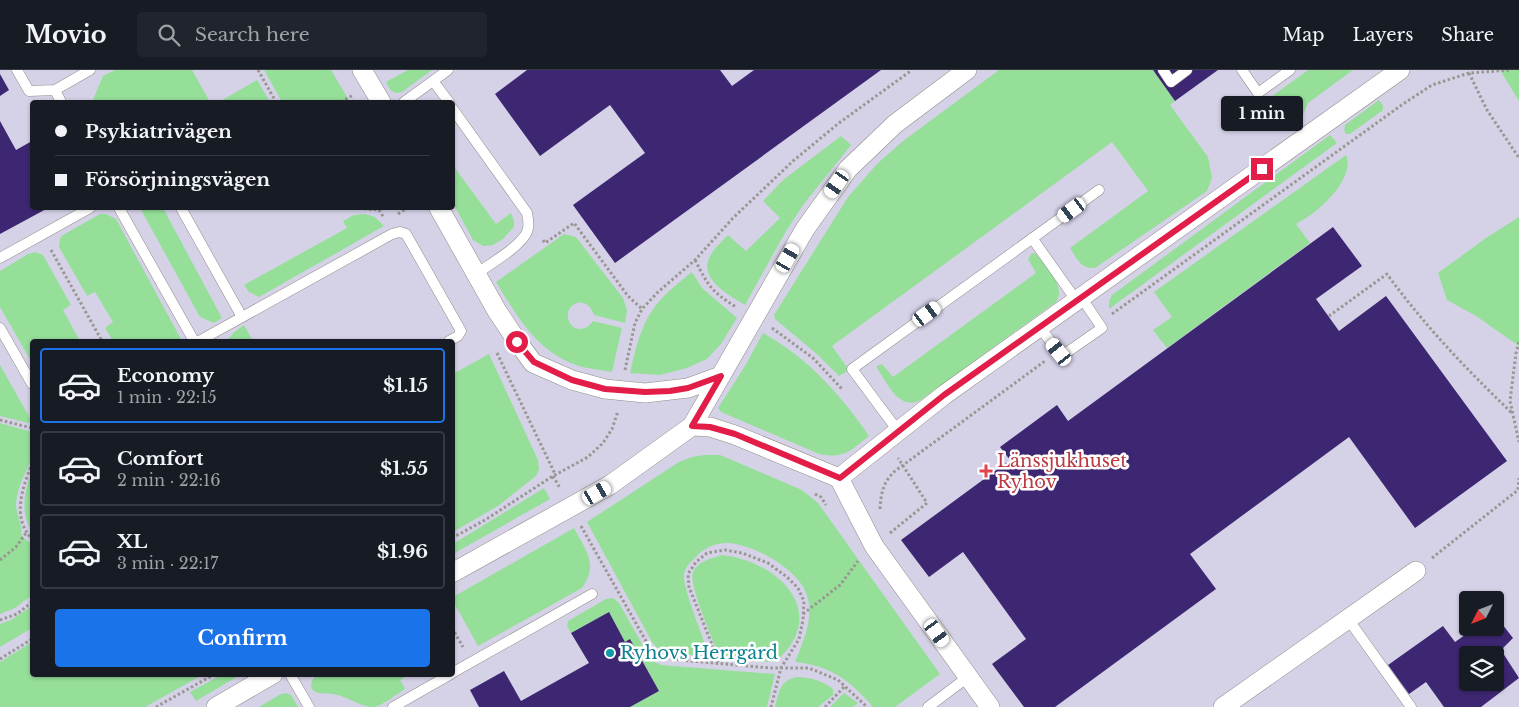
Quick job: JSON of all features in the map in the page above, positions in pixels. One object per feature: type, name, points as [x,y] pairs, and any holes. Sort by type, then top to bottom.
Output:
[{"type":"street","points":[[362,70],[380,100]]},
{"type":"street","points":[[455,572],[610,485],[692,426],[805,229],[848,169],[895,124],[967,70]]},
{"type":"street","points":[[840,478],[944,395],[1400,70]]},
{"type":"street","points":[[440,210],[517,342],[534,362],[572,380],[605,389],[645,392],[688,388],[721,376]]},
{"type":"street","points":[[692,426],[710,427],[735,434],[840,478],[874,546],[990,707]]},
{"type":"street","points":[[1223,707],[1416,571]]},
{"type":"street","points":[[216,707],[268,677]]},
{"type":"lane","points":[[17,70],[29,91],[55,90],[90,70]]},
{"type":"lane","points":[[407,100],[448,70]]},
{"type":"lane","points":[[1163,70],[1171,82],[1187,70]]},
{"type":"lane","points":[[1242,70],[1258,93],[1290,70]]},
{"type":"lane","points":[[433,81],[447,100]]},
{"type":"lane","points":[[55,90],[60,100]]},
{"type":"lane","points":[[455,112],[527,213],[529,223],[526,233],[517,244],[476,274]]},
{"type":"lane","points":[[892,436],[852,369],[1099,190]]},
{"type":"lane","points":[[0,258],[86,210]]},
{"type":"lane","points":[[120,210],[193,339]]},
{"type":"lane","points":[[182,210],[242,317]]},
{"type":"lane","points":[[202,339],[392,234],[400,232],[406,234],[461,330],[458,336],[453,339]]},
{"type":"lane","points":[[1032,238],[1102,328],[1066,353],[1061,354],[1039,327]]},
{"type":"lane","points":[[0,328],[30,380]]},
{"type":"lane","points":[[455,671],[592,594]]},
{"type":"lane","points":[[1348,619],[1411,707]]},
{"type":"lane","points":[[292,677],[308,707]]},
{"type":"lane","points":[[393,707],[445,677]]},
{"type":"lane","points":[[934,705],[968,677]]},
{"type":"path","points":[[258,70],[275,100]]},
{"type":"path","points":[[843,390],[813,358],[780,333],[717,294],[707,284],[695,260],[733,218],[794,161],[839,123],[912,70]]},
{"type":"path","points":[[1099,323],[1432,85],[1469,73],[1510,70]]},
{"type":"path","points":[[1469,73],[1487,110],[1519,158]]},
{"type":"path","points":[[345,100],[354,95]]},
{"type":"path","points":[[379,210],[392,234]]},
{"type":"path","points":[[529,223],[545,243],[574,223],[628,296],[642,309]]},
{"type":"path","points":[[42,234],[101,339]]},
{"type":"path","points":[[1329,316],[1387,274],[1413,310],[1456,358],[1512,413]]},
{"type":"path","points":[[1519,342],[1510,402],[1519,442]]},
{"type":"path","points":[[879,514],[881,494],[888,477],[1059,352]]},
{"type":"path","points":[[0,420],[30,428]]},
{"type":"path","points":[[885,527],[888,534],[927,503],[903,465],[892,436]]},
{"type":"path","points":[[30,468],[22,493],[20,508],[26,532],[30,537]]},
{"type":"path","points":[[455,536],[485,520],[555,474]]},
{"type":"path","points":[[1416,571],[1518,490],[1519,478]]},
{"type":"path","points":[[813,493],[821,497],[831,512]]},
{"type":"path","points":[[578,520],[651,650],[658,656],[680,660],[781,668],[809,668],[838,680],[867,707]]},
{"type":"path","points":[[0,560],[16,547],[26,532]]},
{"type":"path","points":[[719,662],[689,587],[688,574],[696,562],[707,553],[725,550],[742,553],[768,562],[798,588],[804,602],[799,639],[781,668],[775,687],[772,707]]},
{"type":"path","points":[[803,614],[840,585],[853,570],[862,554]]},
{"type":"path","points":[[0,620],[17,614],[30,604]]},
{"type":"path","points":[[0,659],[30,640]]},
{"type":"path","points":[[156,707],[210,677]]},
{"type":"path","points":[[825,707],[845,686]]},
{"type":"shaded area","name":"Länssjukhuset Ryhov","points":[[0,70],[1519,70],[1519,707],[0,707]]},
{"type":"green space","points":[[115,70],[192,70],[209,100],[93,100],[103,76]]},
{"type":"green space","points":[[264,70],[331,70],[349,100],[281,100]]},
{"type":"green space","points":[[408,70],[432,70],[402,92],[391,91],[386,82]]},
{"type":"green space","points":[[999,70],[1153,70],[1175,101],[1170,105],[1208,157],[1212,178],[1207,191],[1095,268],[1086,267],[1070,248],[1148,191],[1112,142],[832,346],[849,370],[839,376],[818,355],[775,319],[774,315],[848,197],[878,163],[903,141]]},
{"type":"green space","points":[[1308,70],[1353,70],[1308,103],[1302,117],[1293,126],[1280,130],[1260,123],[1263,103]]},
{"type":"green space","points":[[1500,70],[1519,70],[1519,101]]},
{"type":"green space","points":[[257,80],[269,100],[222,100]]},
{"type":"green space","points":[[1379,100],[1383,110],[1350,134],[1346,134],[1344,130],[1345,125]]},
{"type":"green space","points":[[1330,135],[1337,143],[1109,309],[1109,301],[1112,295]]},
{"type":"green space","points":[[841,136],[851,145],[803,205],[785,233],[745,305],[730,296],[715,284],[707,270],[708,262],[714,250],[728,235],[746,251],[780,218],[763,201],[783,180]]},
{"type":"green space","points":[[1346,155],[1347,170],[1334,193],[1316,211],[1296,224],[1310,243],[1167,348],[1153,330],[1172,317],[1154,292]]},
{"type":"green space","points":[[455,168],[496,224],[511,213],[514,221],[514,227],[503,239],[493,245],[483,246],[473,240],[455,207]]},
{"type":"green space","points":[[141,210],[164,210],[222,318],[214,323],[200,317]]},
{"type":"green space","points":[[100,214],[106,214],[116,219],[181,339],[112,339],[105,328],[113,322],[95,292],[87,296],[59,247],[60,238]]},
{"type":"green space","points":[[365,214],[375,217],[384,226],[259,297],[249,292],[244,285],[347,228],[343,221],[354,215]]},
{"type":"green space","points":[[1519,217],[1519,346],[1476,316],[1447,300],[1438,273]]},
{"type":"green space","points":[[564,234],[576,237],[623,298],[627,310],[625,323],[594,315],[585,304],[575,304],[568,311],[570,323],[576,328],[585,328],[593,321],[622,328],[612,372],[582,367],[567,361],[541,344],[521,321],[496,282]]},
{"type":"green space","points":[[35,252],[43,255],[71,305],[63,310],[79,339],[30,339],[30,360],[0,307],[0,271],[28,254]]},
{"type":"green space","points":[[1032,253],[1036,254],[1057,283],[1059,296],[1056,302],[922,399],[907,402],[895,394],[877,366],[882,364],[893,377],[1036,273],[1028,259]]},
{"type":"green space","points":[[692,272],[702,288],[737,318],[721,344],[707,359],[687,368],[660,375],[630,373],[639,340],[649,315],[666,294]]},
{"type":"green space","points":[[244,325],[252,339],[228,339]]},
{"type":"green space","points":[[763,333],[794,353],[822,378],[847,406],[869,436],[857,446],[841,454],[819,454],[721,412],[718,408],[745,366]]},
{"type":"green space","points":[[489,354],[538,460],[539,469],[536,476],[498,506],[455,531],[455,373]]},
{"type":"green space","points":[[0,365],[30,418],[30,422],[0,416]]},
{"type":"green space","points":[[0,423],[30,431],[30,461],[20,485],[16,504],[21,534],[30,543],[30,597],[15,608],[0,614]]},
{"type":"green space","points":[[704,455],[720,455],[802,490],[818,503],[940,674],[895,707],[873,707],[856,689],[839,676],[819,667],[795,662],[806,631],[809,615],[808,599],[804,589],[787,569],[776,561],[750,548],[727,543],[713,545],[697,555],[686,568],[684,575],[684,581],[704,641],[703,650],[698,654],[692,655],[663,654],[652,642],[587,522],[679,462]]},
{"type":"green space","points":[[30,478],[30,528],[24,502]]},
{"type":"green space","points":[[544,488],[550,499],[455,553],[455,543]]},
{"type":"green space","points":[[574,528],[589,558],[590,572],[582,588],[478,646],[455,605],[455,596]]},
{"type":"green space","points":[[722,555],[743,559],[762,567],[779,579],[791,593],[798,609],[799,626],[791,644],[775,662],[721,660],[698,602],[694,589],[693,572],[698,565],[706,560]]},
{"type":"green space","points":[[613,598],[619,603],[651,660],[661,665],[775,674],[767,707],[630,707],[659,691],[630,639],[625,642],[609,612],[571,633],[567,626],[568,621],[606,599]]},
{"type":"green space","points":[[30,607],[30,629],[0,647],[0,624],[11,620]]},
{"type":"green space","points":[[30,643],[30,677],[199,677],[145,707],[0,707],[0,662]]},
{"type":"green space","points":[[218,677],[237,677],[196,701],[190,692]]},
{"type":"green space","points":[[406,677],[400,680],[405,689],[386,702],[370,707],[338,695],[315,692],[311,687],[314,678]]},
{"type":"green space","points":[[797,677],[825,684],[833,689],[833,695],[818,707],[775,707],[781,688],[787,681]]},
{"type":"green space","points":[[844,693],[858,703],[853,707],[830,707]]},
{"type":"green space","points":[[281,694],[291,695],[298,707],[259,707]]},
{"type":"building","points":[[527,70],[720,70],[732,86],[754,70],[881,70],[615,263],[573,205],[645,153],[610,105],[540,156],[495,94]]},
{"type":"building","points":[[1153,70],[1218,70],[1175,101]]},
{"type":"building","points":[[0,74],[9,90],[0,96]]},
{"type":"building","points":[[0,121],[16,150],[30,142],[30,210],[44,210],[0,234]]},
{"type":"building","points":[[1333,227],[1362,266],[1316,299],[1339,331],[1386,296],[1507,461],[1415,528],[1349,437],[1190,554],[1216,589],[1055,707],[1024,707],[992,664],[1026,639],[963,552],[929,577],[901,540],[1010,460],[1000,447],[1057,405],[1068,421]]},
{"type":"building","name":"Ryhovs Herrgård","points":[[609,612],[625,642],[630,639],[659,691],[630,707],[479,707],[470,690],[504,671],[521,701],[589,663],[571,633]]},
{"type":"building","points":[[1443,626],[1455,642],[1464,636],[1504,636],[1504,626],[1513,638],[1504,647],[1459,646],[1459,691],[1502,691],[1481,707],[1444,707],[1426,682],[1409,694],[1388,665]]},
{"type":"building","points":[[1504,655],[1519,678],[1504,689]]},
{"type":"place","name":"Länssjukhuset Ryhov","points":[[986,471]]},
{"type":"place","name":"Ryhovs Herrgård","points":[[610,653]]},
{"type":"route","points":[[517,342],[534,362],[572,380],[605,389],[645,392],[670,391],[688,388],[721,376],[692,426],[710,427],[735,434],[840,478],[944,395],[1262,169]]}]
